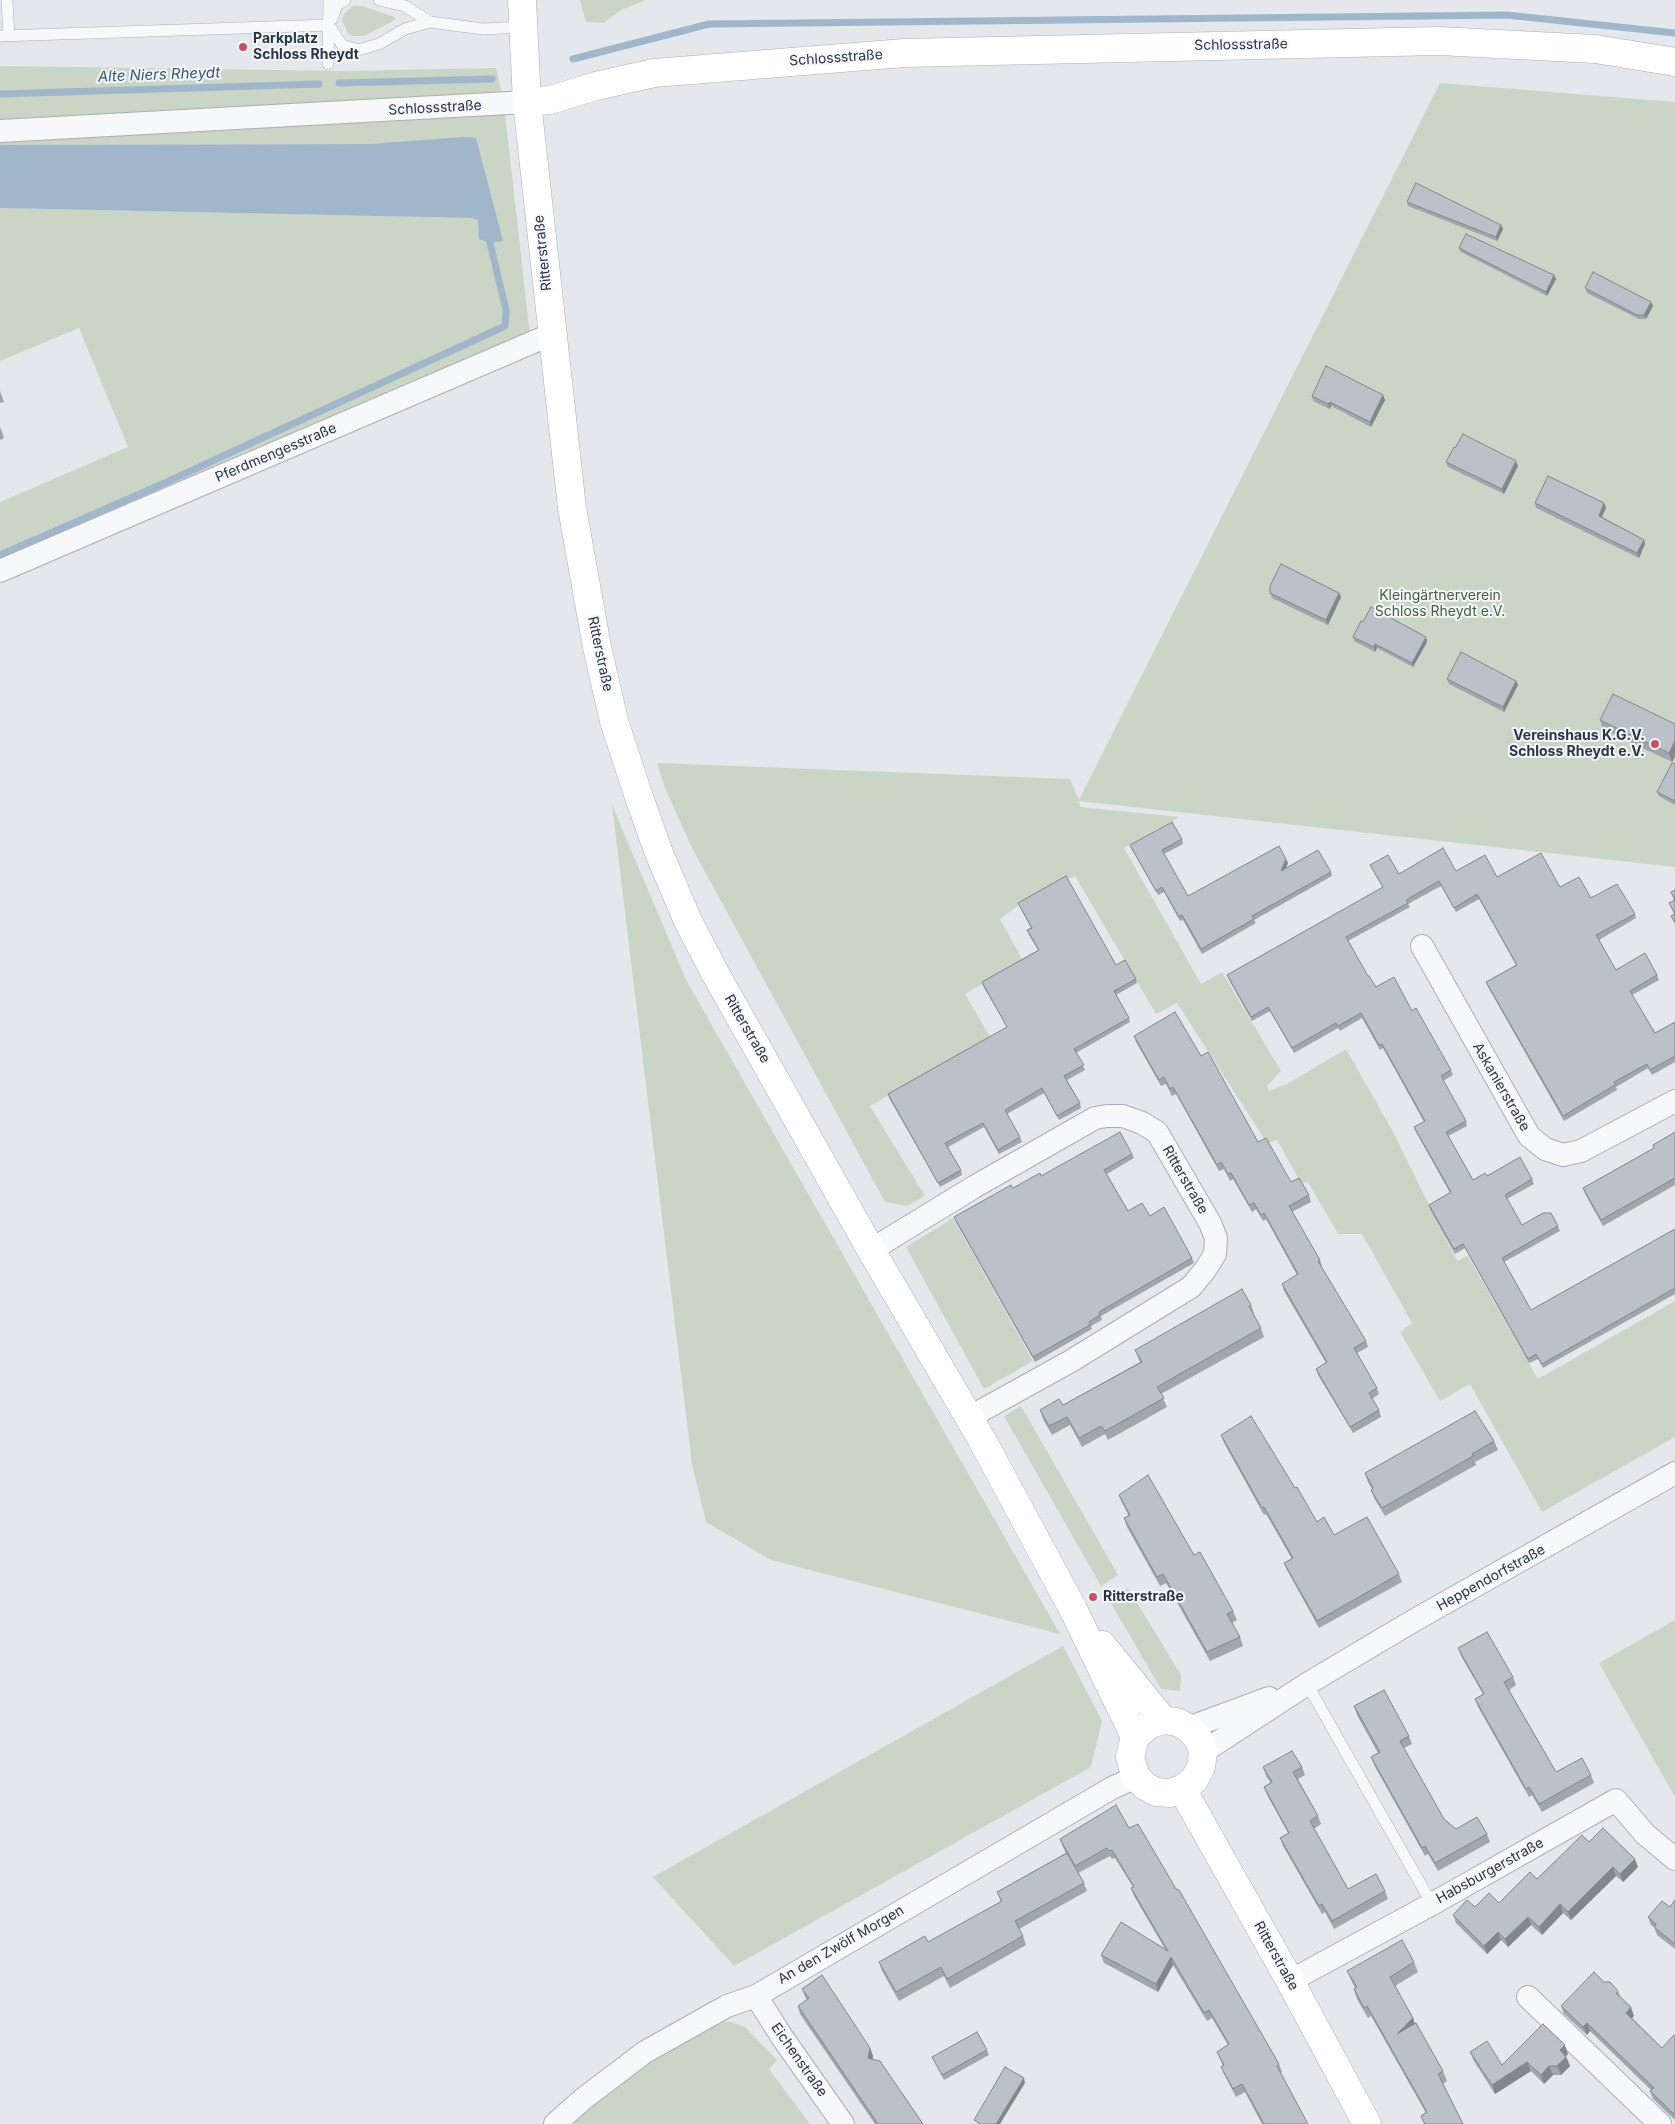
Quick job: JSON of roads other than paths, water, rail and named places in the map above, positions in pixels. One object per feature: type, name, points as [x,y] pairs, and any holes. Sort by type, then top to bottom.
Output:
[{"type":"main road","name":"Ritterstraße","points":[[522,0],[523,28],[538,101],[552,334],[572,508],[595,638],[614,721],[640,800],[659,853],[702,947],[871,1250],[968,1418],[1073,1609],[1135,1738]]},
{"type":"main road","name":"Schlossstraße","points":[[538,101],[654,73],[904,53],[1440,41],[1595,49],[1675,62]]},
{"type":"main road","name":"Ritterstraße","points":[[1073,1609],[1176,1724],[1198,1738],[1202,1752]]},
{"type":"main road","points":[[1176,1724],[1150,1724],[1135,1738],[1131,1747],[1130,1757],[1136,1776],[1145,1786],[1156,1792],[1170,1793],[1182,1789],[1194,1780],[1201,1767],[1202,1752]]},
{"type":"main road","name":"Ritterstraße","points":[[1182,1789],[1290,1981],[1367,2124]]},
{"type":"street","name":"Schlossstraße","points":[[0,130],[328,109],[538,101]]},
{"type":"street","name":"Pferdmengesstraße","points":[[0,571],[552,334]]},
{"type":"street","name":"Askanierstraße","points":[[1422,946],[1529,1136],[1545,1149],[1563,1155],[1581,1151],[1675,1101]]},
{"type":"street","name":"Ritterstraße","points":[[871,1250],[974,1187],[1095,1118],[1108,1116],[1123,1116],[1142,1123],[1157,1132],[1210,1223],[1216,1238],[1215,1254],[1191,1287],[1071,1360],[968,1418]]},
{"type":"street","name":"Heppendorfstraße","points":[[1202,1752],[1308,1684],[1428,1613],[1548,1547],[1675,1473]]},
{"type":"street","name":"Heppendorfstraße","points":[[1176,1724],[1308,1684]]},
{"type":"street","name":"An den Zwölf Morgen","points":[[555,2124],[582,2099],[644,2052],[727,2006],[756,1996],[1112,1788],[1136,1776]]},
{"type":"street","name":"Habsburgerstraße","points":[[1290,1981],[1432,1904],[1616,1800],[1645,1834],[1675,1858]]},
{"type":"street","name":"Eichenstraße","points":[[756,1996],[782,2037],[843,2124]]},
{"type":"street","points":[[1528,1996],[1660,2124]]},
{"type":"lane","points":[[7,0],[4,36],[329,25]]},
{"type":"lane","points":[[328,64],[329,0]]},
{"type":"lane","points":[[329,25],[338,5],[344,0]]},
{"type":"lane","points":[[379,0],[405,6],[430,22]]},
{"type":"lane","points":[[329,25],[342,45],[358,50],[379,44],[405,29],[430,22],[483,29],[523,28]]},
{"type":"lane","points":[[1308,1684],[1432,1904]]},
{"type":"water","points":[[464,137],[476,138],[503,241],[490,243],[479,239],[478,220],[471,218],[0,208],[0,145],[370,144]]},
{"type":"waterway","name":"Alte Niers Rheydt","points":[[573,59],[709,24],[1507,15],[1675,33]]},
{"type":"waterway","name":"Alte Niers Rheydt","points":[[339,83],[492,79]]},
{"type":"waterway","name":"Alte Niers Rheydt","points":[[0,94],[319,84]]},
{"type":"waterway","points":[[0,555],[158,486],[505,326],[506,310],[490,243]]},
{"type":"place","name":"Parkplatz Schloss Rheydt","points":[[243,47]]},
{"type":"place","name":"Vereinshaus K.G.V. Schloss Rheydt e.V.","points":[[1655,744]]},
{"type":"place","name":"Ritterstraße","points":[[1093,1597]]},
{"type":"park label","name":"Kleingärtnerverein Schloss Rheydt e.V.","points":[[1440,604]]}]
